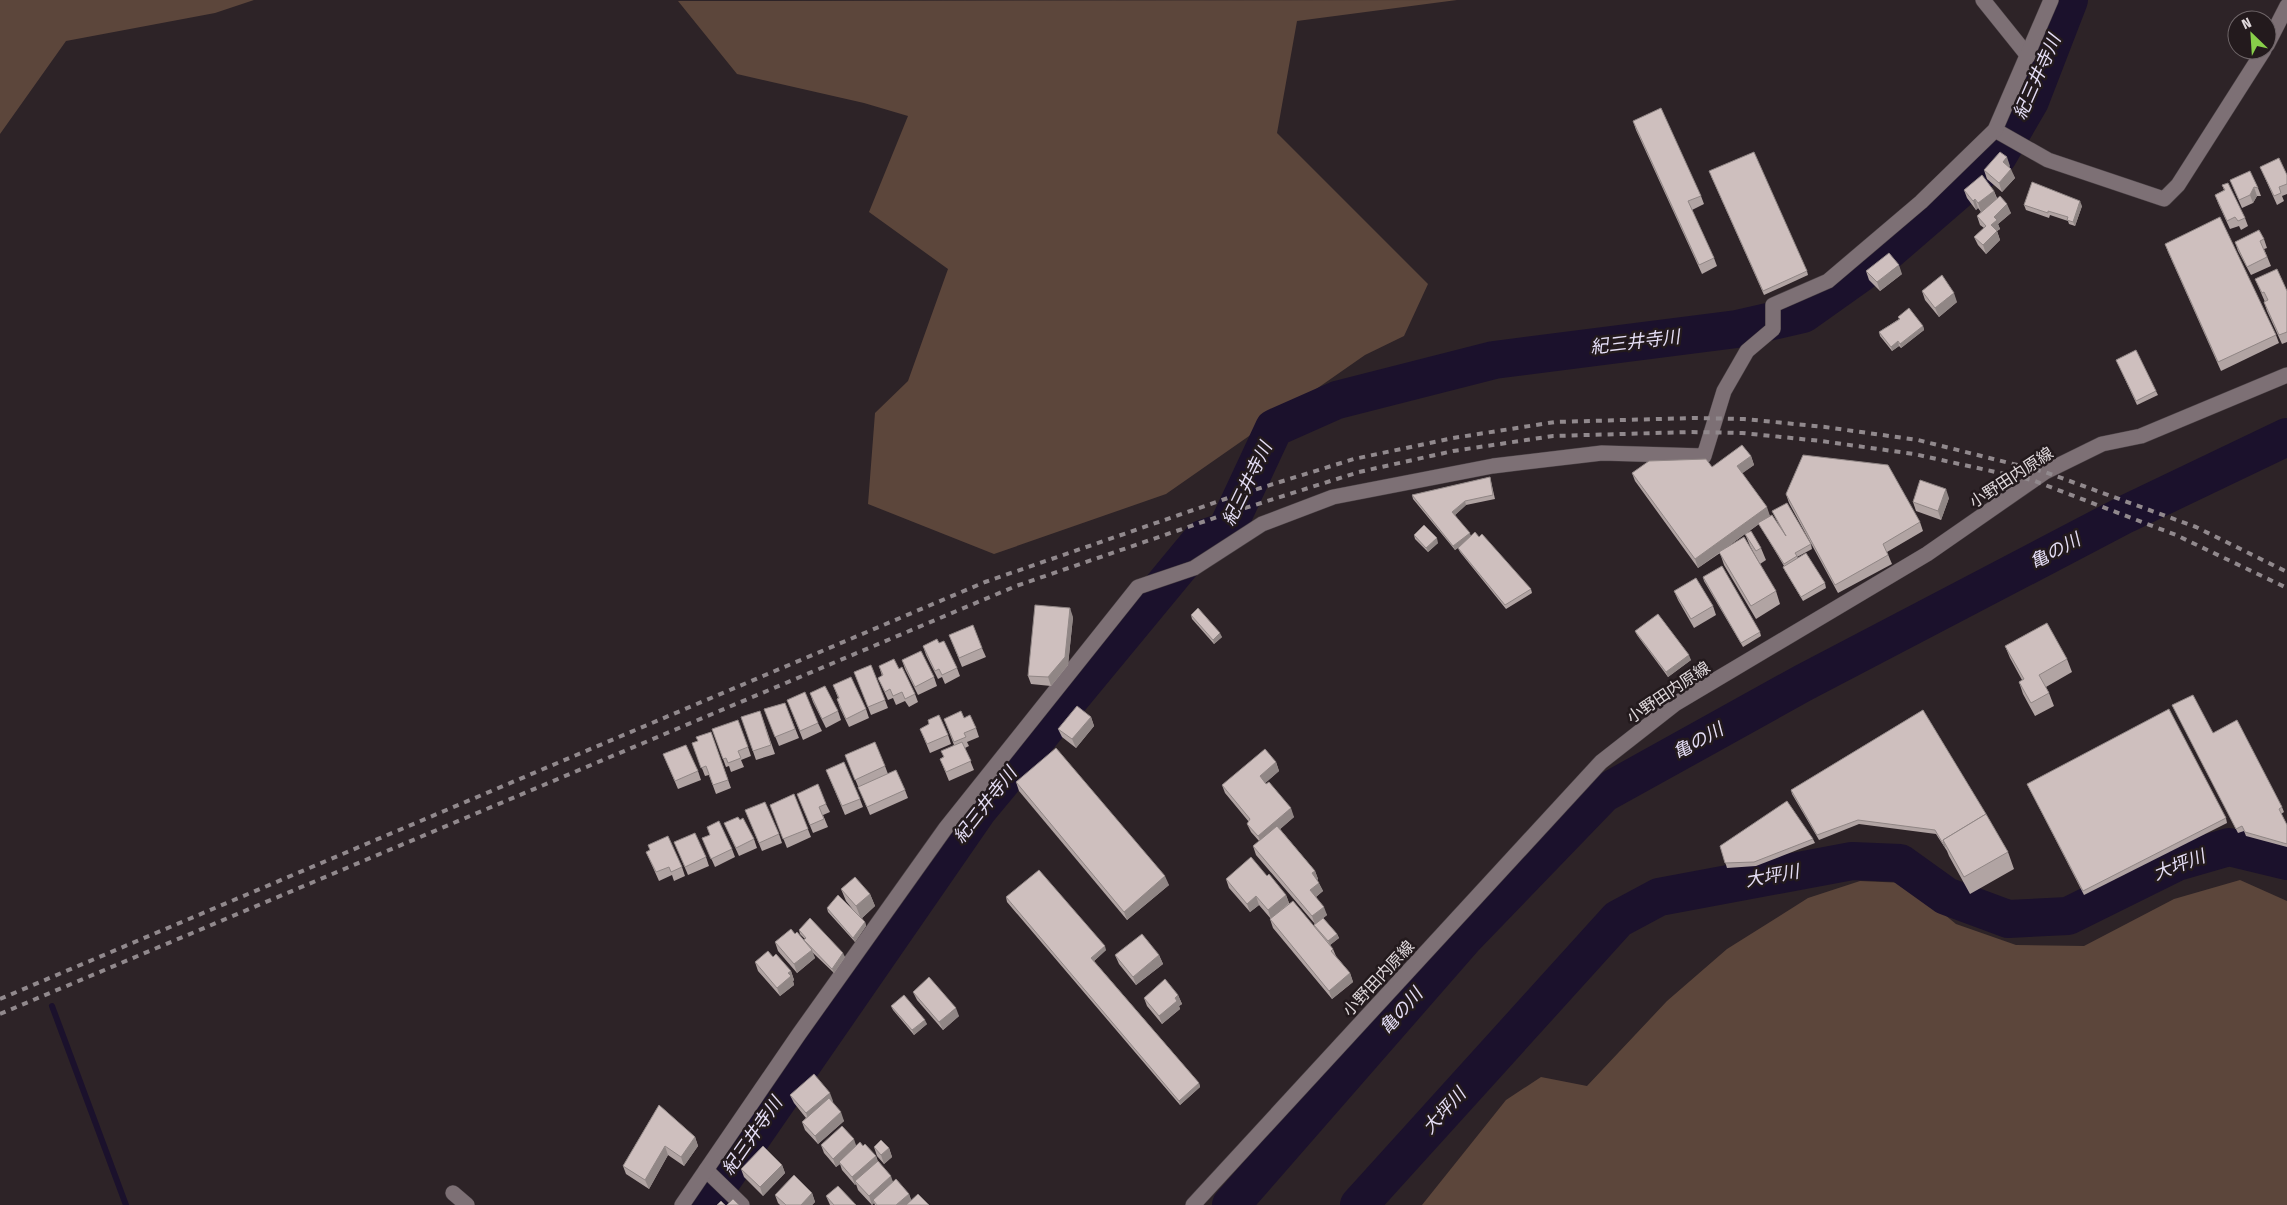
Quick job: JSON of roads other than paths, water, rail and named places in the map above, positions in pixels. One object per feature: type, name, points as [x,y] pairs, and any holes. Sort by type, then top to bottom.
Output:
[{"type":"street","points":[[1982,0],[2028,56]]},
{"type":"street","points":[[682,1205],[711,1175],[799,1034],[950,822],[1138,587],[1194,568],[1262,524],[1333,497],[1493,466],[1602,453],[1704,456],[1724,391],[1747,351],[1773,321],[1773,305],[1828,280],[1921,202],[1995,130],[2051,0]]},
{"type":"street","points":[[2277,26],[2287,6]]},
{"type":"street","points":[[1995,130],[2048,160],[2164,199],[2178,185],[2258,60]]},
{"type":"street","name":"小野田内原線","points":[[1193,1205],[1601,762],[1676,704],[1927,554],[2045,472],[2102,444],[2141,436],[2287,375]]},
{"type":"street","points":[[711,1175],[742,1205]]},
{"type":"street","points":[[453,1193],[467,1205]]},
{"type":"waterway","name":"紀三井寺川","points":[[705,1205],[978,810],[1202,539],[1226,531],[1274,428],[1337,400],[1494,360],[1737,329],[1803,314],[1872,265],[1998,156],[2030,101],[2069,0]]},
{"type":"waterway","name":"亀の川","points":[[1231,1205],[1465,937],[1603,794],[1803,683],[2126,514],[2287,437]]},
{"type":"waterway","name":"大坪川","points":[[1359,1205],[1618,919],[1659,897],[1852,861],[1900,863],[1946,896],[2008,919],[2068,916],[2177,862],[2229,847],[2287,861]]},
{"type":"waterway","points":[[52,1006],[126,1205]]},
{"type":"railway","points":[[0,999],[985,582],[1228,498],[1354,459],[1453,438],[1555,422],[1693,418],[1744,419],[1825,427],[1918,440],[2045,472],[2196,527],[2287,572]]},
{"type":"railway","points":[[0,1014],[1016,586],[1223,515],[1359,472],[1453,451],[1553,436],[1691,432],[1742,433],[1821,441],[1914,454],[2032,480],[2176,535],[2287,588]]}]
